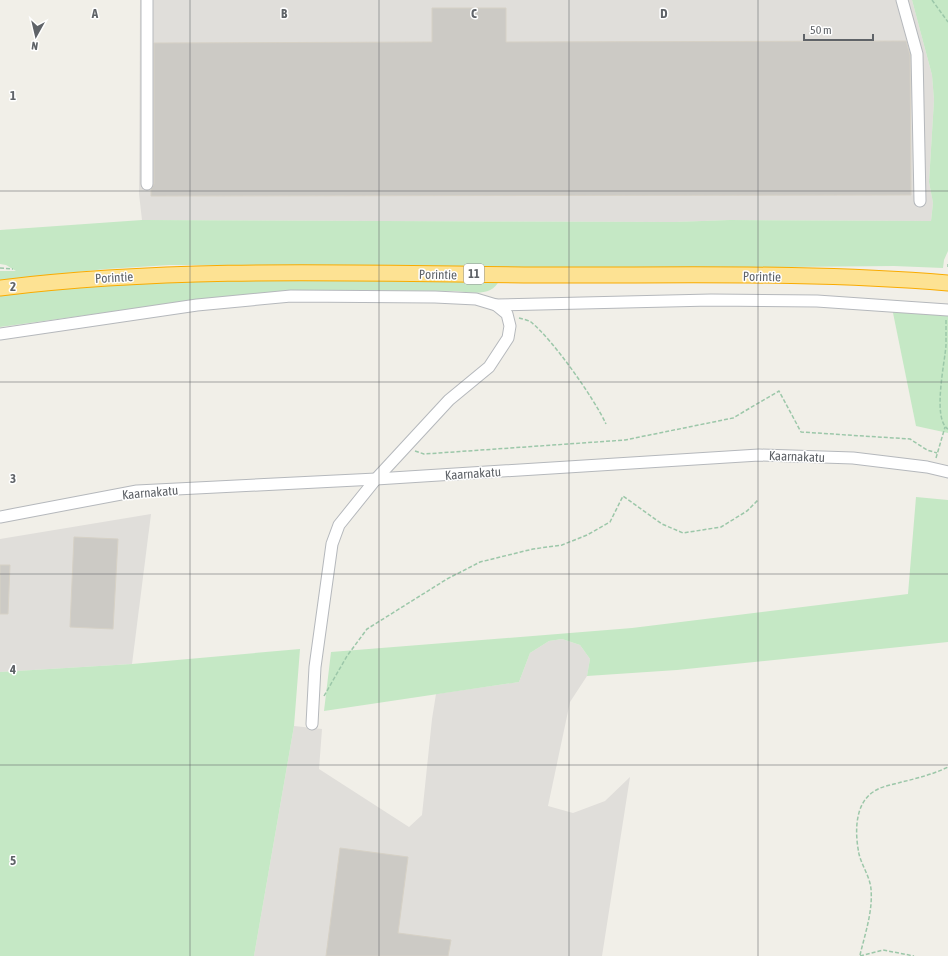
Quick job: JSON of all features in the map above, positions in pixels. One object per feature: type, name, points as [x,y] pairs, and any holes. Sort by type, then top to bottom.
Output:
[{"type":"highway","name":"Porintie","points":[[0,288],[101,278],[161,275],[281,273],[720,275],[850,277],[948,282]]},
{"type":"street","points":[[147,0],[147,184]]},
{"type":"street","points":[[902,0],[917,54],[920,201]]},
{"type":"street","points":[[0,334],[197,305],[266,297],[435,297],[476,299],[496,304],[711,300],[810,301],[947,310]]},
{"type":"street","points":[[312,724],[314,712],[315,667],[332,544],[339,524],[376,479],[449,400],[489,367],[500,353],[508,338],[510,326],[507,314],[496,304]]},
{"type":"street","name":"Kaarnakatu","points":[[0,517],[137,491],[376,479],[759,455],[853,458],[948,472]]},
{"type":"path","points":[[932,0],[948,22]]},
{"type":"path","points":[[0,268],[13,269]]},
{"type":"path","points":[[947,310],[946,345],[940,410],[942,422],[948,429]]},
{"type":"path","points":[[507,314],[530,321],[555,349],[600,410],[606,424]]},
{"type":"path","points":[[405,448],[424,454],[625,440],[733,418],[779,391],[801,432],[910,439],[927,450],[937,453]]},
{"type":"path","points":[[933,469],[945,427]]},
{"type":"path","points":[[314,712],[347,656],[368,629],[447,579],[480,562],[533,549],[562,545],[587,535],[610,522],[623,496],[662,524],[682,533],[721,527],[747,511],[758,500]]},
{"type":"path","points":[[914,956],[884,950],[860,956],[871,907],[871,888],[859,854],[856,825],[864,800],[873,792],[883,787],[937,772],[948,767]]},
{"type":"shaded area","points":[[140,0],[912,0],[932,75],[934,100],[929,182],[933,203],[931,221],[730,220],[674,222],[142,220],[139,194]]},
{"type":"shaded area","points":[[151,514],[132,664],[0,672],[0,539]]},
{"type":"shaded area","points":[[562,639],[580,645],[590,659],[587,676],[570,702],[548,806],[573,813],[605,801],[630,777],[602,956],[254,956],[294,726],[322,729],[319,769],[409,827],[422,815],[436,694],[519,682],[530,653],[549,641]]},
{"type":"green space","points":[[912,0],[948,0],[948,251],[944,260],[943,268],[894,266],[689,268],[170,265],[106,269],[0,280],[0,271],[16,271],[6,265],[0,264],[0,230],[142,220],[674,222],[730,220],[931,221],[933,203],[929,182],[934,100],[932,75]]},
{"type":"green space","points":[[500,279],[492,289],[474,293],[454,291],[291,290],[124,310],[0,327],[0,295],[62,289],[250,280]]},
{"type":"green space","points":[[891,303],[948,307],[948,433],[916,426]]},
{"type":"green space","points":[[916,497],[948,500],[948,642],[677,670],[587,676],[590,659],[580,645],[562,639],[549,641],[530,653],[519,682],[324,711],[331,652],[632,628],[908,594]]},
{"type":"green space","points":[[300,649],[294,726],[254,956],[0,956],[0,672],[132,664]]},
{"type":"building","points":[[432,8],[506,8],[506,42],[906,41],[910,55],[911,195],[151,196],[151,189],[154,184],[154,43],[432,42]]},
{"type":"building","points":[[74,537],[118,539],[113,629],[70,627]]},
{"type":"building","points":[[0,565],[10,565],[8,614],[0,614]]},
{"type":"building","points":[[340,848],[408,857],[398,933],[451,940],[448,956],[326,956]]}]
